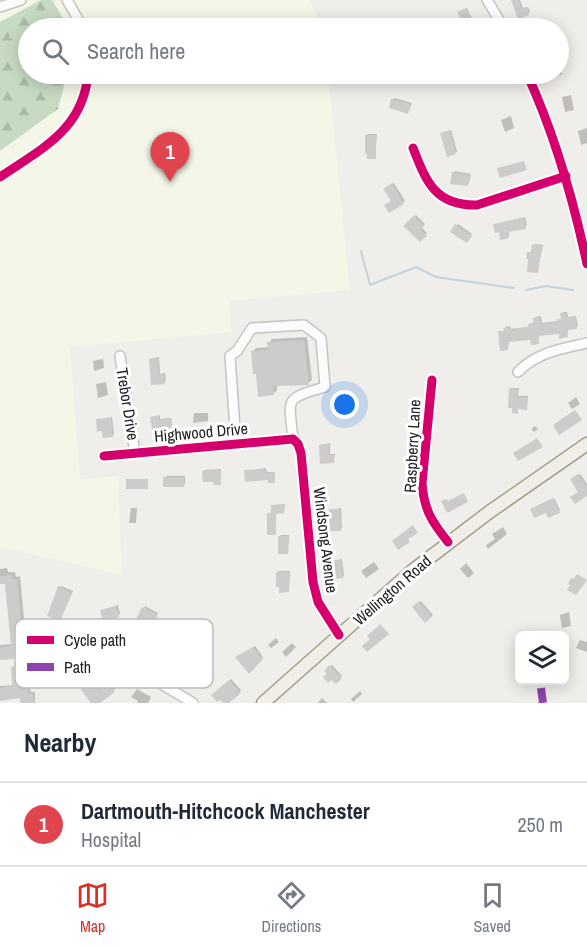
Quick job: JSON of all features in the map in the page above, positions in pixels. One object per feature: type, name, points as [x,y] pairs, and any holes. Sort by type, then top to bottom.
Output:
[{"type":"main road","name":"Wellington Road","points":[[263,703],[391,588],[448,542],[587,444]]},
{"type":"street","points":[[0,7],[21,0]]},
{"type":"street","points":[[67,0],[77,18]]},
{"type":"street","points":[[487,0],[498,18]]},
{"type":"street","points":[[0,177],[52,142],[64,130],[82,99],[86,84]]},
{"type":"street","points":[[531,84],[552,130],[566,176],[587,264]]},
{"type":"street","points":[[413,148],[428,184],[448,200],[466,205],[477,205],[566,176]]},
{"type":"street","name":"Windsong Avenue","points":[[236,444],[230,356],[237,351],[252,328],[304,325],[321,338],[325,387],[303,393],[294,398],[290,404],[296,442],[301,453],[313,582],[322,610],[339,635]]},
{"type":"street","points":[[518,372],[538,356],[587,343]]},
{"type":"street","name":"Trebor Drive","points":[[120,356],[135,453]]},
{"type":"street","name":"Raspberry Lane","points":[[432,380],[422,483],[423,495],[429,517],[448,542]]},
{"type":"street","name":"Highwood Drive","points":[[104,456],[236,444],[296,442]]},
{"type":"street","points":[[170,688],[193,703]]},
{"type":"path","points":[[49,18],[52,1],[55,0]]},
{"type":"path","points":[[0,59],[6,55],[11,33],[18,30]]},
{"type":"shaded area","points":[[0,0],[309,0],[318,18],[18,18],[18,84],[329,84],[350,290],[229,301],[231,332],[70,347],[80,479],[118,476],[122,575],[0,547]]},
{"type":"green space","points":[[41,0],[52,0],[63,18],[18,18],[18,84],[64,84],[58,109],[0,151],[0,22]]},
{"type":"building","points":[[511,0],[519,0],[522,9],[527,7],[529,15],[518,18]]},
{"type":"building","points":[[466,8],[470,18],[460,18],[457,12]]},
{"type":"building","points":[[391,99],[411,104],[408,114],[389,108]]},
{"type":"building","points":[[450,131],[456,154],[447,157],[440,133]]},
{"type":"building","points":[[365,135],[376,135],[376,159],[367,159]]},
{"type":"building","points":[[524,161],[527,170],[500,178],[497,168]]},
{"type":"building","points":[[452,172],[470,175],[468,186],[450,184]]},
{"type":"building","points":[[392,183],[404,204],[389,213],[384,205],[391,201],[383,189]]},
{"type":"building","points":[[414,215],[424,226],[421,230],[427,236],[420,242],[403,226]]},
{"type":"building","points":[[524,218],[526,229],[508,232],[509,238],[500,240],[499,232],[495,233],[493,224]]},
{"type":"building","points":[[455,224],[472,236],[467,243],[450,232]]},
{"type":"building","points":[[532,244],[542,246],[538,273],[527,272],[527,252],[531,252]]},
{"type":"building","points":[[560,313],[566,313],[567,317],[575,316],[577,329],[567,330],[568,337],[559,339],[559,334],[538,336],[539,344],[531,345],[530,340],[508,342],[508,350],[500,351],[498,331],[504,331],[503,328],[509,327],[510,329],[528,327],[528,324],[533,323],[533,318],[540,317],[541,324],[557,322],[557,319],[561,319]]},
{"type":"building","points":[[304,340],[309,385],[273,386],[274,395],[258,397],[251,351],[268,350],[267,342]]},
{"type":"building","points":[[158,358],[159,375],[164,374],[165,384],[151,385],[149,359]]},
{"type":"building","points":[[509,388],[518,389],[517,397],[528,397],[527,410],[518,409],[518,414],[512,413],[512,408],[508,408]]},
{"type":"building","points":[[575,410],[582,420],[559,435],[553,425]]},
{"type":"building","points":[[159,416],[159,420],[170,418],[171,428],[152,430],[150,417]]},
{"type":"building","points":[[111,418],[113,437],[103,438],[102,431],[97,432],[96,419]]},
{"type":"building","points":[[537,438],[543,447],[518,461],[513,453]]},
{"type":"building","points":[[329,444],[329,455],[334,455],[334,463],[320,464],[319,445]]},
{"type":"building","points":[[265,469],[266,473],[274,472],[275,483],[268,483],[268,480],[245,482],[244,470]]},
{"type":"building","points":[[220,470],[221,485],[203,482],[202,471]]},
{"type":"building","points":[[578,474],[587,487],[587,496],[575,504],[570,497],[578,492],[570,479]]},
{"type":"building","points":[[163,477],[184,477],[184,487],[163,487]]},
{"type":"building","points":[[126,479],[148,479],[148,489],[126,489]]},
{"type":"building","points":[[464,493],[468,502],[447,513],[441,501],[447,499],[448,501]]},
{"type":"building","points":[[553,498],[560,513],[548,518],[546,513],[534,518],[530,509]]},
{"type":"building","points":[[271,505],[284,505],[284,513],[276,514],[276,535],[267,535],[267,513],[271,513]]},
{"type":"building","points":[[329,509],[340,509],[341,531],[330,531]]},
{"type":"building","points":[[413,525],[418,533],[408,539],[410,542],[398,550],[392,541]]},
{"type":"building","points":[[278,536],[288,536],[288,554],[278,554]]},
{"type":"building","points":[[341,560],[343,578],[333,579],[329,561]]},
{"type":"building","points":[[276,572],[289,572],[289,592],[279,593],[279,587],[276,587]]},
{"type":"building","points":[[577,574],[587,580],[576,595],[567,590],[571,578],[574,579]]},
{"type":"building","points":[[12,575],[12,579],[17,579],[21,619],[15,619],[14,659],[0,660],[0,648],[11,646],[5,584],[0,584],[0,576]]},
{"type":"building","points":[[58,586],[72,593],[61,619],[47,616]]},
{"type":"building","points":[[419,601],[432,617],[425,623],[412,607]]},
{"type":"building","points":[[116,606],[119,617],[102,619],[100,610]]},
{"type":"building","points":[[142,607],[158,614],[156,619],[136,619]]},
{"type":"building","points":[[380,624],[389,634],[367,652],[362,646],[370,639],[367,636]]},
{"type":"building","points":[[253,647],[263,659],[249,674],[235,657]]},
{"type":"building","points":[[329,665],[342,678],[336,684],[331,680],[328,683],[323,677],[327,674],[324,671]]},
{"type":"building","points":[[11,667],[15,667],[15,688],[28,689],[28,694],[33,693],[34,703],[21,703],[20,698],[0,701],[0,688],[12,685]]},
{"type":"building","points":[[229,680],[241,693],[229,703],[223,703],[220,700],[217,702],[211,695]]},
{"type":"building","points":[[98,688],[100,691],[104,688],[112,688],[115,692],[100,703],[91,703],[81,690]]},
{"type":"waterway","points":[[361,251],[370,285],[416,267],[436,277],[514,288]]},
{"type":"waterway","points":[[526,290],[546,286],[573,290]]},
{"type":"marked path","points":[[541,688],[543,703]]},
{"type":"cycle path","points":[[0,177],[58,136],[78,110],[86,84]]},
{"type":"cycle path","points":[[531,84],[562,167],[587,264]]},
{"type":"cycle path","points":[[413,148],[434,189],[451,201],[463,204],[477,205],[566,176]]},
{"type":"cycle path","points":[[432,380],[422,483],[430,515],[448,542]]},
{"type":"cycle path","points":[[104,456],[293,439],[298,444],[301,453],[313,582],[318,602],[339,635]]},
{"type":"place","name":"Dartmouth-Hitchcock Manchester","points":[[170,182]]}]
